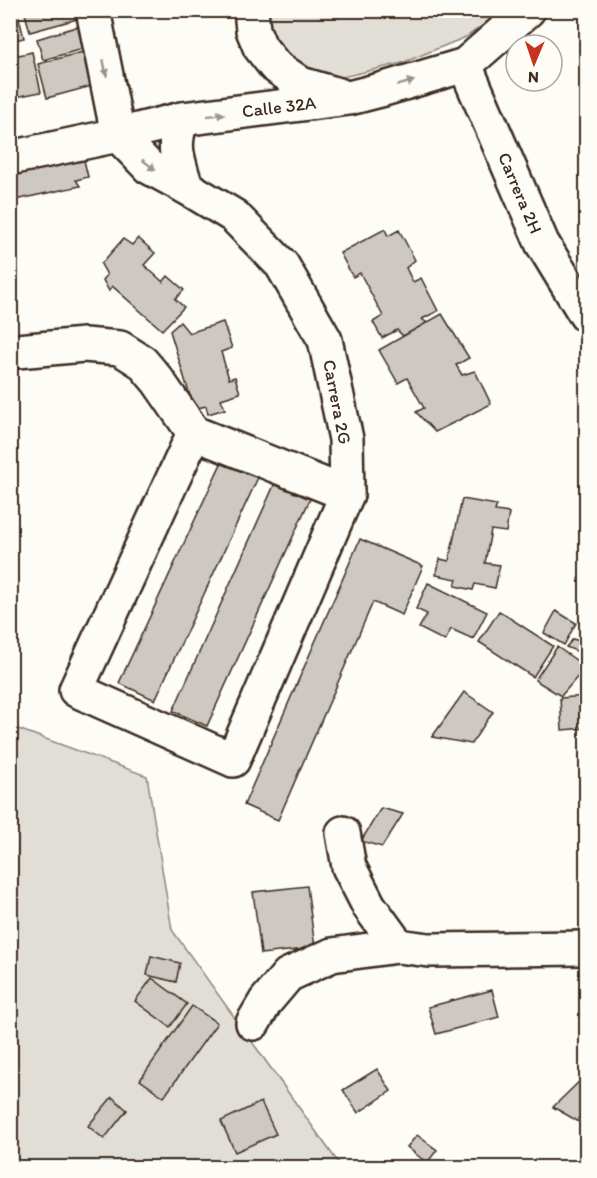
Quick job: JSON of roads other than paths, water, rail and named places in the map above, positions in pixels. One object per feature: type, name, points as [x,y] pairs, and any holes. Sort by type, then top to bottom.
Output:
[{"type":"street","points":[[93,10],[118,135]]},
{"type":"street","points":[[251,10],[253,30],[260,47],[275,66],[301,84],[349,98]]},
{"type":"street","name":"Calle 32A","points":[[10,158],[182,119],[349,98],[465,65],[528,10]]},
{"type":"street","name":"Carrera 2H","points":[[465,65],[542,243],[586,315]]},
{"type":"street","points":[[182,119],[176,136],[176,154],[186,186]]},
{"type":"street","name":"Carrera 2G","points":[[118,135],[149,167],[186,186],[234,216],[282,265],[325,340],[346,439],[347,494],[233,760],[76,690],[194,433]]},
{"type":"street","points":[[16,351],[84,345],[120,348],[142,362],[194,433],[347,494]]},
{"type":"street","points":[[343,833],[349,867],[369,906],[398,946]]},
{"type":"street","points":[[253,1023],[288,975],[332,955],[398,946],[429,950],[586,948]]}]
